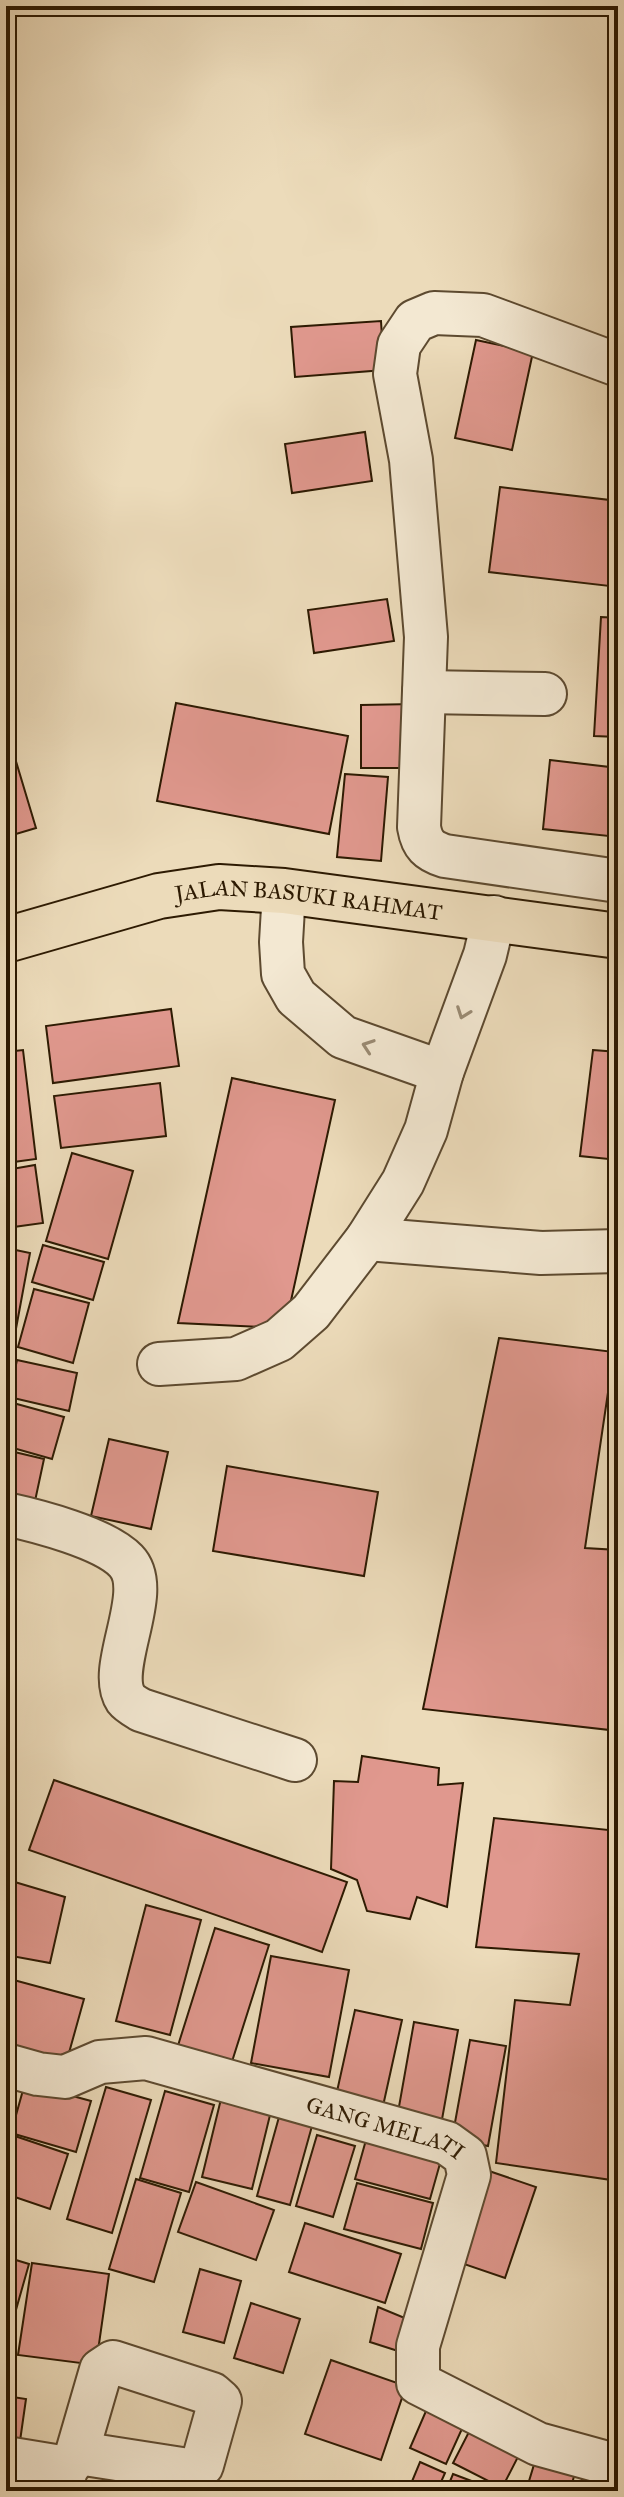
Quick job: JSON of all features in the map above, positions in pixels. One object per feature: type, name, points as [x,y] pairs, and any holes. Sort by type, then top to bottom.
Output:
[{"type":"main road","name":"JALAN BASUKI RAHMAT","points":[[6,940],[159,896],[219,887],[284,891],[410,906],[618,936]]},
{"type":"street","points":[[618,365],[483,315],[434,313],[415,321],[399,345],[395,374],[412,475],[426,637],[421,839],[433,853],[618,881]]},
{"type":"street","points":[[424,692],[545,694]]},
{"type":"street","points":[[410,906],[433,853]]},
{"type":"street","points":[[284,891],[283,974],[296,997],[343,1037],[442,1072]]},
{"type":"street","points":[[159,1364],[236,1359],[279,1340],[311,1312],[367,1239],[403,1182],[426,1130],[442,1072],[485,955],[494,917]]},
{"type":"street","points":[[367,1239],[541,1253],[618,1251]]},
{"type":"street","points":[[6,1514],[93,1542],[115,1552],[129,1564],[136,1581],[120,1682],[126,1700],[141,1710],[295,1760]]},
{"type":"street","name":"GANG MELATI","points":[[6,2065],[38,2074],[65,2077],[100,2062],[146,2058],[447,2143],[465,2156],[469,2175],[418,2346],[418,2383],[538,2444],[618,2466]]},
{"type":"street","points":[[6,2458],[68,2471]]},
{"type":"building","points":[[381,321],[384,370],[295,377],[291,327]]},
{"type":"building","points":[[476,340],[533,352],[512,450],[455,438]]},
{"type":"building","points":[[365,432],[372,481],[292,493],[285,444]]},
{"type":"building","points":[[500,487],[618,501],[618,587],[489,572]]},
{"type":"building","points":[[387,599],[394,641],[314,653],[308,610]]},
{"type":"building","points":[[601,617],[618,618],[618,737],[594,736]]},
{"type":"building","points":[[176,703],[348,736],[329,834],[157,801]]},
{"type":"building","points":[[415,704],[415,768],[361,768],[361,705]]},
{"type":"building","points":[[6,728],[36,828],[6,837]]},
{"type":"building","points":[[550,760],[618,768],[618,837],[543,829]]},
{"type":"building","points":[[345,774],[388,777],[381,861],[337,857]]},
{"type":"building","points":[[171,1009],[179,1066],[53,1083],[46,1026]]},
{"type":"building","points":[[23,1050],[36,1159],[6,1163],[6,1052]]},
{"type":"building","points":[[593,1050],[618,1052],[618,1160],[580,1156]]},
{"type":"building","points":[[232,1078],[335,1100],[285,1328],[178,1323]]},
{"type":"building","points":[[160,1083],[166,1136],[61,1148],[54,1096]]},
{"type":"building","points":[[72,1153],[133,1171],[108,1259],[46,1241]]},
{"type":"building","points":[[35,1165],[43,1223],[6,1228],[6,1170]]},
{"type":"building","points":[[43,1245],[104,1262],[93,1300],[32,1282]]},
{"type":"building","points":[[6,1248],[30,1253],[15,1334],[6,1332]]},
{"type":"building","points":[[34,1289],[89,1303],[73,1363],[18,1347]]},
{"type":"building","points":[[499,1338],[614,1352],[585,1548],[618,1550],[618,2181],[496,2163],[515,2000],[570,2005],[579,1954],[476,1947],[494,1818],[608,1830],[609,1730],[423,1709]]},
{"type":"building","points":[[17,1360],[77,1373],[69,1411],[9,1397]]},
{"type":"building","points":[[6,1401],[64,1417],[52,1459],[6,1446]]},
{"type":"building","points":[[109,1439],[168,1452],[151,1529],[91,1516]]},
{"type":"building","points":[[6,1450],[44,1459],[35,1501],[6,1495]]},
{"type":"building","points":[[227,1466],[378,1492],[364,1576],[213,1551]]},
{"type":"building","points":[[362,1756],[439,1768],[438,1785],[463,1783],[447,1907],[417,1897],[410,1919],[367,1911],[357,1880],[331,1869],[334,1781],[358,1782]]},
{"type":"building","points":[[54,1780],[347,1882],[322,1952],[29,1850]]},
{"type":"building","points":[[8,1880],[65,1897],[50,1963],[6,1955]]},
{"type":"building","points":[[146,1905],[201,1920],[170,2035],[116,2021]]},
{"type":"building","points":[[215,1928],[269,1945],[229,2071],[175,2055]]},
{"type":"building","points":[[271,1956],[349,1970],[329,2077],[251,2063]]},
{"type":"building","points":[[10,1979],[84,1999],[67,2060],[6,2043],[6,1994]]},
{"type":"building","points":[[355,2010],[402,2020],[383,2106],[336,2096]]},
{"type":"building","points":[[414,2022],[458,2030],[441,2125],[397,2118]]},
{"type":"building","points":[[470,2040],[506,2046],[488,2146],[452,2139]]},
{"type":"building","points":[[25,2083],[91,2101],[76,2152],[11,2133]]},
{"type":"building","points":[[106,2087],[151,2100],[112,2233],[67,2219]]},
{"type":"building","points":[[165,2091],[214,2105],[189,2192],[140,2178]]},
{"type":"building","points":[[221,2099],[271,2111],[252,2189],[202,2177]]},
{"type":"building","points":[[279,2117],[312,2126],[290,2205],[257,2196]]},
{"type":"building","points":[[6,2133],[68,2154],[50,2209],[6,2194]]},
{"type":"building","points":[[317,2135],[355,2146],[333,2217],[296,2206]]},
{"type":"building","points":[[366,2140],[441,2160],[430,2199],[355,2179]]},
{"type":"building","points":[[489,2171],[536,2187],[505,2278],[458,2262]]},
{"type":"building","points":[[136,2179],[181,2193],[154,2282],[109,2269]]},
{"type":"building","points":[[196,2182],[274,2210],[256,2260],[178,2232]]},
{"type":"building","points":[[357,2183],[433,2203],[421,2249],[344,2229]]},
{"type":"building","points":[[305,2223],[401,2254],[385,2303],[289,2272]]},
{"type":"building","points":[[6,2257],[29,2264],[6,2345]]},
{"type":"building","points":[[32,2263],[109,2274],[96,2365],[18,2355]]},
{"type":"building","points":[[200,2269],[241,2281],[224,2343],[183,2332]]},
{"type":"building","points":[[251,2303],[300,2319],[283,2373],[234,2358]]},
{"type":"building","points":[[378,2307],[412,2321],[398,2351],[370,2342]]},
{"type":"building","points":[[331,2360],[406,2386],[381,2460],[305,2434]]},
{"type":"building","points":[[6,2396],[26,2399],[20,2441],[6,2439]]},
{"type":"building","points":[[429,2404],[466,2420],[446,2464],[410,2448]]},
{"type":"building","points":[[472,2426],[521,2451],[502,2488],[453,2463]]},
{"type":"building","points":[[536,2458],[576,2469],[570,2491],[526,2491]]},
{"type":"building","points":[[420,2462],[445,2473],[437,2491],[408,2491]]},
{"type":"building","points":[[6,2465],[38,2471],[34,2491],[6,2491]]},
{"type":"building","points":[[585,2467],[618,2476],[618,2491],[579,2491]]},
{"type":"building","points":[[453,2474],[498,2491],[446,2491]]}]
